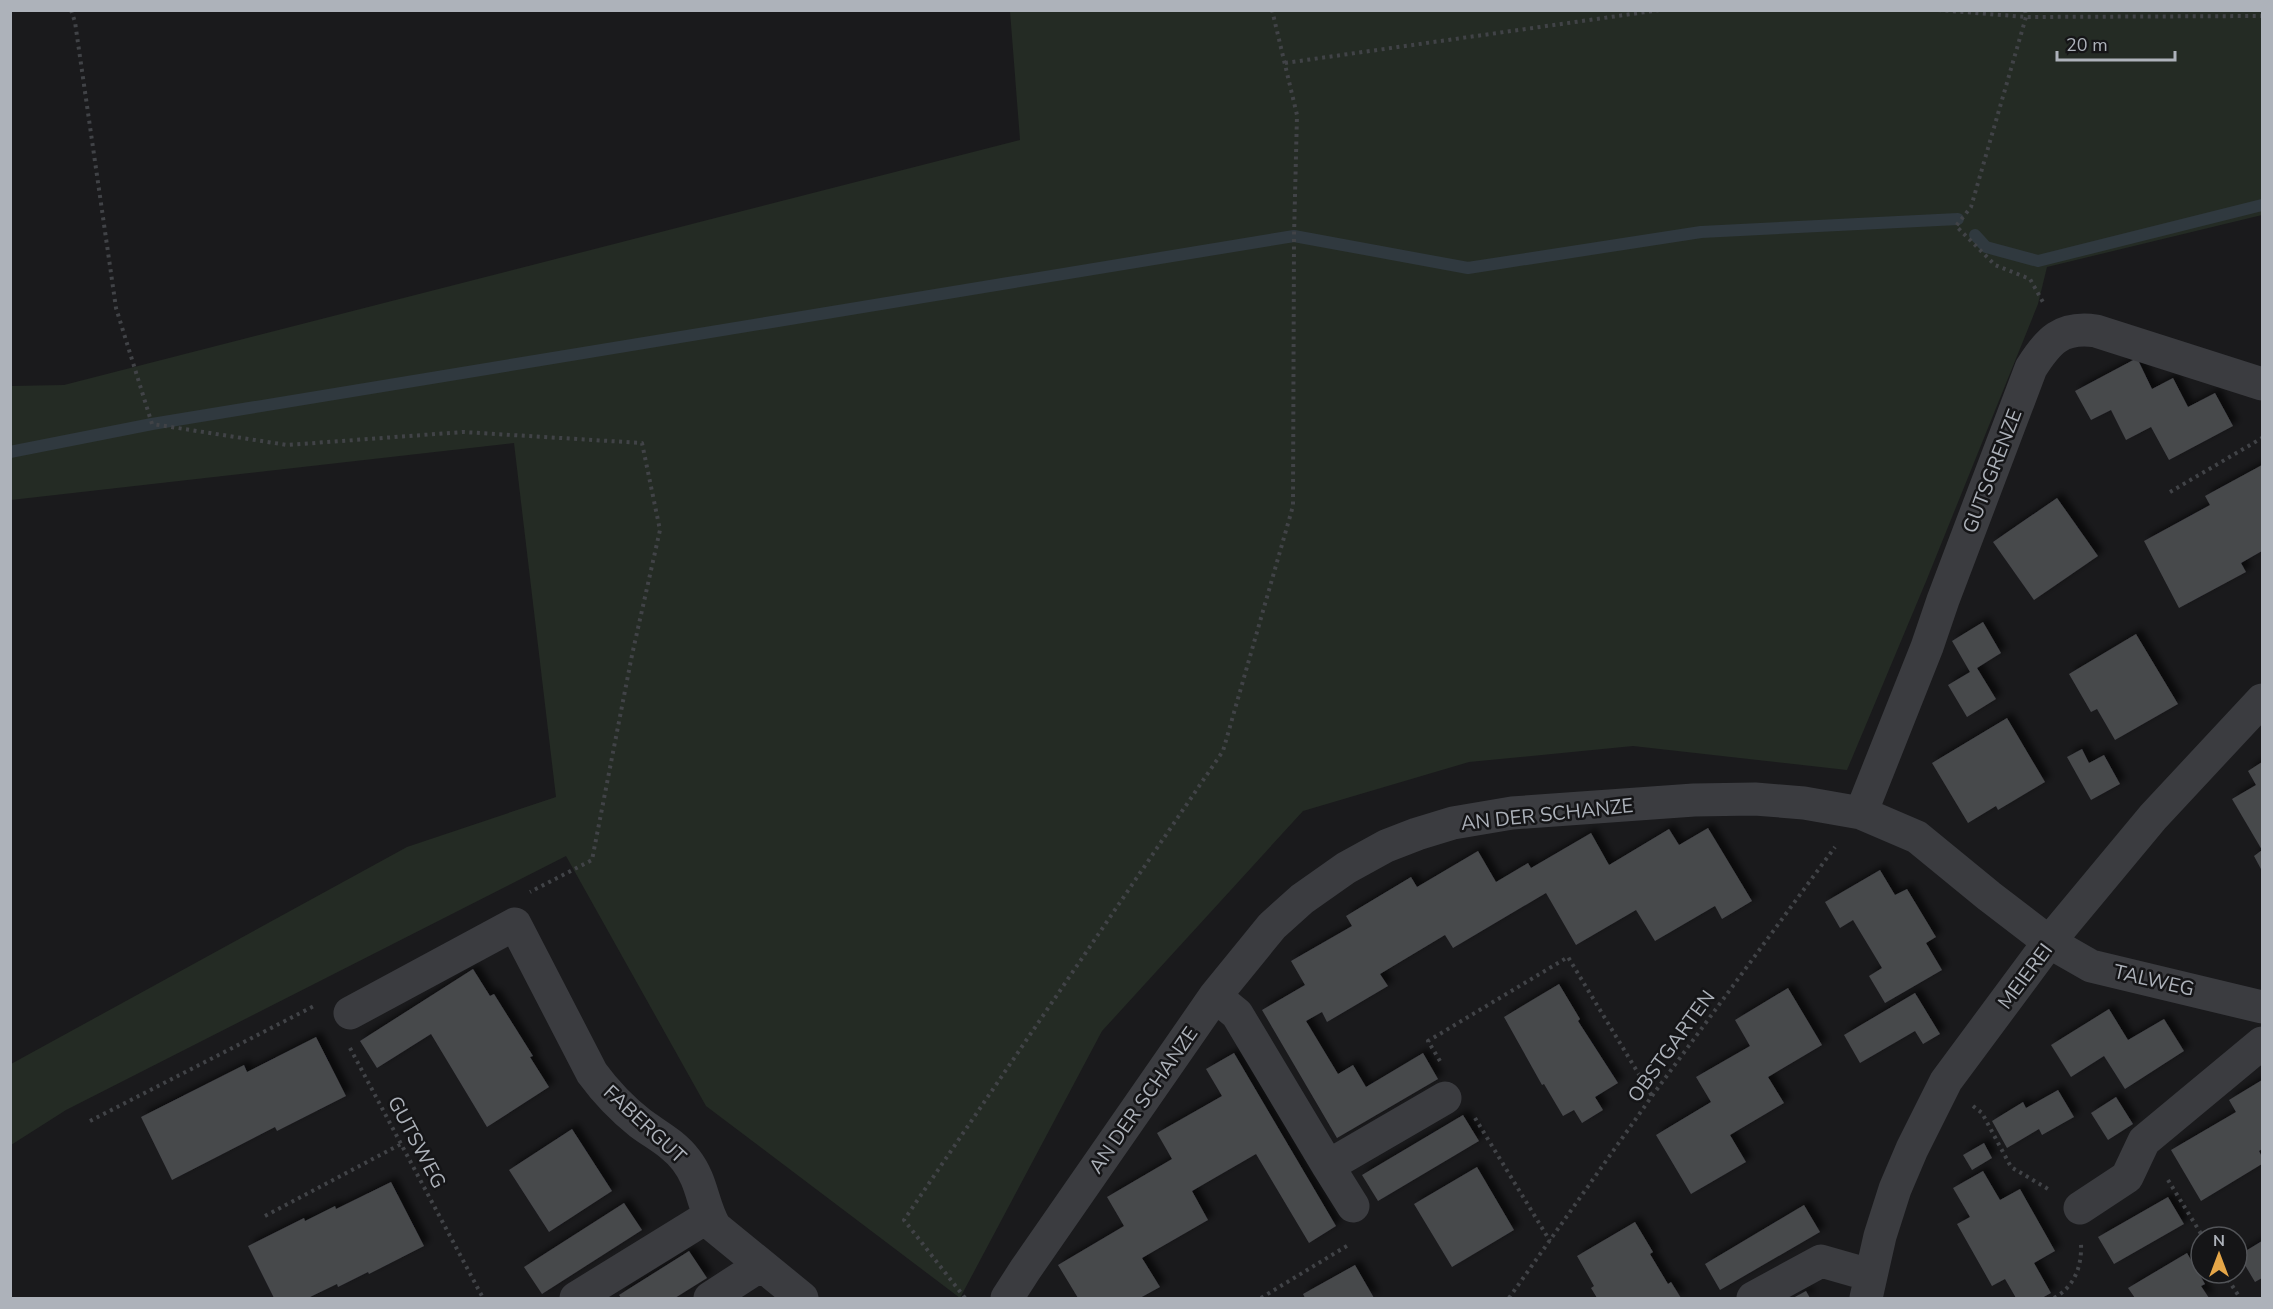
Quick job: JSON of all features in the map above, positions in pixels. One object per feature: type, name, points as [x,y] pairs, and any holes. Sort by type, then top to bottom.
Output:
[{"type":"street","points":[[2061,334],[2080,329],[2096,331],[2262,384]]},
{"type":"street","name":"GUTSGRENZE","points":[[1861,813],[1928,647],[1942,600],[2031,368],[2046,346],[2061,334]]},
{"type":"street","name":"MEIEREI","points":[[1868,1287],[1895,1189],[1946,1081],[2049,942],[2153,818],[2262,700]]},
{"type":"street","name":"AN DER SCHANZE","points":[[1007,1299],[1215,996],[1272,926],[1302,898],[1346,868],[1386,846],[1417,834],[1453,823],[1512,813],[1694,800],[1755,799],[1804,803],[1861,813],[1917,837],[2049,942]]},
{"type":"street","name":"FABERGUT","points":[[348,1027],[515,924],[592,1073],[620,1106],[670,1142],[687,1160],[698,1180],[709,1216],[724,1236],[802,1299]]},
{"type":"street","name":"TALWEG","points":[[2049,942],[2091,966],[2262,1007]]},
{"type":"street","points":[[1215,996],[1237,1014],[1353,1206]]},
{"type":"street","points":[[2080,1208],[2127,1177],[2144,1141],[2262,1043]]},
{"type":"street","points":[[1328,1166],[1454,1093]]},
{"type":"street","points":[[576,1299],[709,1216]]},
{"type":"street","points":[[1753,1299],[1821,1261],[1868,1287]]},
{"type":"street","points":[[710,1299],[761,1265]]},
{"type":"path","points":[[71,10],[75,22],[117,308],[152,424],[287,446],[462,432],[642,443],[660,530],[632,654],[592,860]]},
{"type":"path","points":[[965,1299],[904,1220],[1223,751],[1293,506],[1297,115],[1272,10]]},
{"type":"path","points":[[1285,63],[1660,10]]},
{"type":"path","points":[[1938,10],[2026,17],[2262,16]]},
{"type":"path","points":[[2025,10],[2026,17],[1971,207],[1956,226],[1995,265],[2030,279],[2061,334]]},
{"type":"path","points":[[2170,492],[2262,438]]},
{"type":"path","name":"OBSTGARTEN","points":[[1509,1299],[1652,1096],[1861,813]]},
{"type":"path","points":[[1550,1241],[1454,1093],[1428,1041],[1568,957],[1652,1096]]},
{"type":"path","name":"GUTSWEG","points":[[348,1027],[401,1144],[483,1299]]},
{"type":"path","points":[[1946,1081],[1982,1113],[2011,1167],[2080,1208],[2082,1257],[2076,1277],[2065,1292],[2054,1299]]},
{"type":"path","points":[[2144,1141],[2196,1225]]},
{"type":"path","points":[[265,1216],[401,1144]]},
{"type":"path","points":[[1261,1299],[1355,1241],[1341,1218],[1353,1206]]},
{"type":"path","points":[[2231,1285],[2240,1299]]},
{"type":"shaded area","points":[[1010,11],[2262,11],[2262,215],[2047,267],[2038,304],[1847,770],[1633,746],[1469,762],[1303,811],[1102,1031],[960,1298],[706,1106],[566,856],[66,1110],[11,1145],[11,1064],[407,847],[556,797],[514,443],[11,500],[11,386],[64,385],[1020,140]]},
{"type":"building","points":[[2137,358],[2152,389],[2173,378],[2188,407],[2215,393],[2233,426],[2169,460],[2151,427],[2126,440],[2111,410],[2091,420],[2075,391]]},
{"type":"building","points":[[2262,465],[2262,551],[2241,563],[2246,572],[2179,608],[2144,541],[2210,505],[2205,496]]},
{"type":"building","points":[[2057,498],[2098,556],[2034,600],[1993,542]]},
{"type":"building","points":[[1983,622],[2001,653],[1977,668],[1996,699],[1967,717],[1948,685],[1970,672],[1952,641]]},
{"type":"building","points":[[2136,634],[2178,704],[2115,740],[2097,709],[2091,712],[2069,674]]},
{"type":"building","points":[[2007,718],[2045,782],[1998,810],[1996,806],[1968,823],[1932,763]]},
{"type":"building","points":[[2082,749],[2089,763],[2104,755],[2120,784],[2091,800],[2067,757]]},
{"type":"building","points":[[2262,762],[2262,850],[2232,799],[2256,785],[2248,771]]},
{"type":"building","points":[[1708,828],[1752,901],[1722,919],[1715,906],[1655,941],[1636,910],[1576,945],[1546,893],[1453,948],[1445,935],[1380,974],[1388,986],[1327,1022],[1322,1012],[1306,1021],[1338,1074],[1353,1065],[1366,1087],[1423,1053],[1438,1079],[1337,1138],[1262,1010],[1305,985],[1291,961],[1352,926],[1346,916],[1411,877],[1417,887],[1478,851],[1496,882],[1528,863],[1531,868],[1591,833],[1609,865],[1669,829],[1679,845]]},
{"type":"building","points":[[2262,850],[2262,871],[2254,856]]},
{"type":"building","points":[[1880,870],[1895,895],[1907,889],[1936,937],[1926,943],[1942,970],[1885,1003],[1869,976],[1882,968],[1853,920],[1840,928],[1825,902]]},
{"type":"building","points":[[473,969],[490,996],[494,994],[533,1056],[530,1057],[549,1087],[487,1127],[431,1034],[377,1068],[360,1041]]},
{"type":"building","points":[[1559,984],[1580,1019],[1578,1021],[1618,1083],[1595,1097],[1603,1110],[1582,1123],[1574,1110],[1563,1116],[1544,1084],[1542,1085],[1504,1017]]},
{"type":"building","points":[[1788,988],[1822,1045],[1768,1077],[1784,1103],[1730,1135],[1746,1162],[1691,1194],[1656,1135],[1711,1102],[1696,1077],[1750,1046],[1735,1020]]},
{"type":"building","points":[[1915,993],[1940,1034],[1923,1044],[1915,1031],[1860,1063],[1844,1035]]},
{"type":"building","points":[[2109,1009],[2128,1040],[2164,1019],[2184,1051],[2125,1089],[2104,1056],[2071,1077],[2051,1045]]},
{"type":"building","points":[[316,1037],[346,1096],[277,1131],[275,1127],[172,1180],[141,1117],[244,1065],[247,1072]]},
{"type":"building","points":[[1234,1053],[1336,1226],[1309,1243],[1256,1154],[1192,1191],[1208,1220],[1142,1258],[1160,1287],[1140,1298],[1078,1298],[1058,1265],[1124,1226],[1107,1197],[1172,1159],[1157,1133],[1222,1096],[1206,1069]]},
{"type":"building","points":[[2262,1080],[2262,1149],[2259,1151],[2262,1164],[2201,1201],[2171,1150],[2236,1112],[2229,1100]]},
{"type":"building","points":[[2058,1090],[2074,1117],[2042,1135],[2039,1129],[2007,1148],[1992,1121],[2023,1102],[2026,1108]]},
{"type":"building","points":[[2116,1097],[2133,1124],[2108,1140],[2091,1113]]},
{"type":"building","points":[[1463,1115],[1479,1141],[1378,1201],[1362,1175]]},
{"type":"building","points":[[572,1129],[612,1191],[549,1232],[509,1170]]},
{"type":"building","points":[[1984,1143],[1992,1158],[1972,1170],[1963,1155]]},
{"type":"building","points":[[1477,1167],[1514,1230],[1452,1267],[1414,1204]]},
{"type":"building","points":[[1983,1171],[2000,1200],[2020,1189],[2055,1251],[2034,1263],[2051,1293],[2042,1298],[2016,1298],[2005,1279],[1992,1286],[1957,1224],[1970,1217],[1953,1188]]},
{"type":"building","points":[[391,1182],[424,1246],[369,1274],[368,1272],[338,1287],[337,1284],[308,1298],[274,1298],[248,1246],[304,1218],[305,1221],[335,1206],[336,1209]]},
{"type":"building","points":[[2168,1197],[2184,1224],[2114,1264],[2098,1237]]},
{"type":"building","points":[[624,1203],[642,1230],[542,1294],[524,1267]]},
{"type":"building","points":[[1804,1205],[1820,1232],[1720,1290],[1705,1264]]},
{"type":"building","points":[[1635,1222],[1668,1284],[1671,1282],[1681,1298],[1597,1298],[1591,1288],[1594,1286],[1577,1256]]},
{"type":"building","points":[[2262,1241],[2262,1278],[2255,1282],[2249,1272],[2249,1249]]},
{"type":"building","points":[[689,1251],[707,1278],[675,1298],[621,1298],[619,1295]]},
{"type":"building","points":[[2187,1253],[2189,1285],[2203,1285],[2201,1286],[2209,1298],[2135,1298],[2128,1288]]},
{"type":"building","points":[[1355,1265],[1374,1298],[1305,1298],[1303,1294]]},
{"type":"building","points":[[1806,1291],[1810,1298],[1793,1298]]},
{"type":"waterway","points":[[1975,235],[1986,247],[2038,261],[2262,205]]},
{"type":"waterway","points":[[10,452],[152,424],[1294,236],[1468,268],[1701,232],[1958,219]]}]
